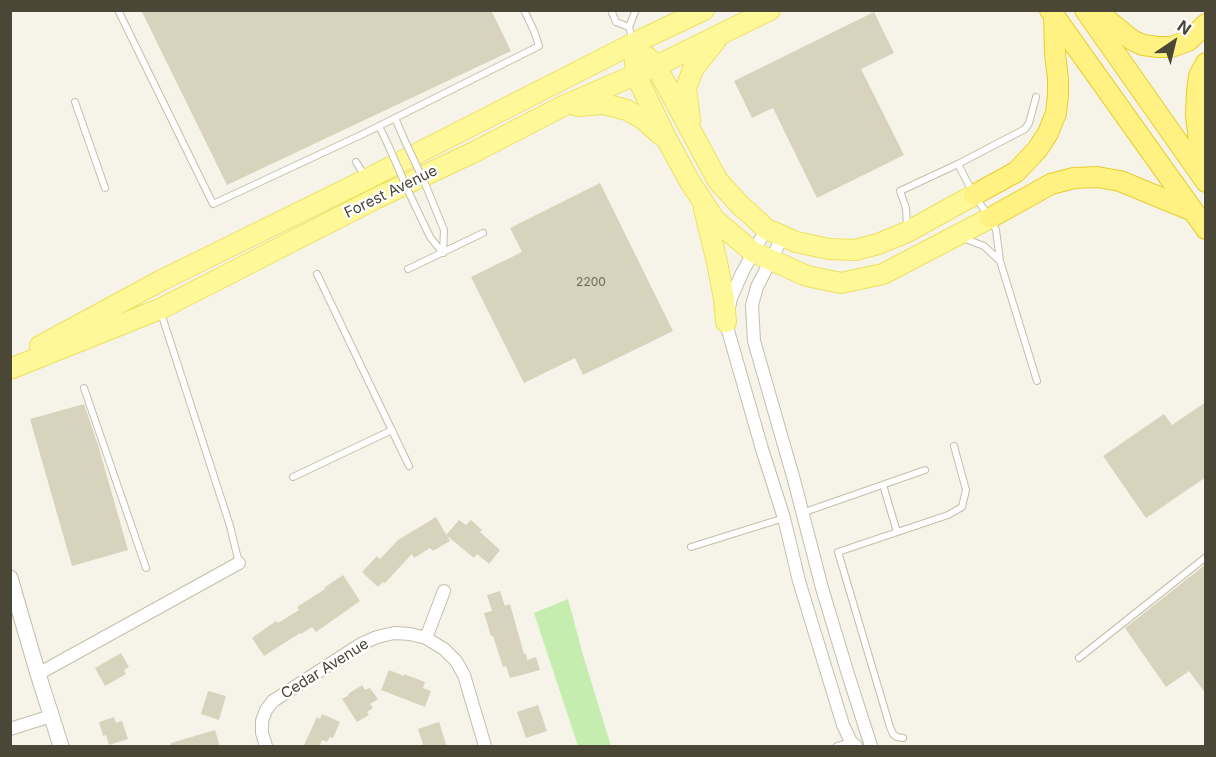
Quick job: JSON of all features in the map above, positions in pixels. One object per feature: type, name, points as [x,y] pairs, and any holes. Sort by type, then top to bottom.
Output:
[{"type":"highway","points":[[1085,10],[1204,181]]},
{"type":"highway","points":[[1095,10],[1132,40],[1143,45],[1158,47],[1171,47],[1188,41],[1206,24]]},
{"type":"highway","points":[[974,195],[1016,172],[1037,150],[1048,133],[1056,113],[1058,95],[1052,13]]},
{"type":"highway","points":[[1052,13],[1206,229]]},
{"type":"highway","points":[[1204,181],[1196,115],[1199,76],[1206,63]]},
{"type":"highway","points":[[990,218],[1051,184],[1074,178],[1097,177],[1120,181],[1193,211]]},
{"type":"main road","name":"Forest Avenue","points":[[10,362],[162,280],[367,179],[631,35],[704,10]]},
{"type":"main road","name":"Forest Avenue","points":[[10,369],[160,309],[563,106],[656,66],[770,10]]},
{"type":"main road","points":[[631,35],[656,66],[718,181],[740,205],[775,232],[796,242],[829,249],[855,250],[878,244],[907,232],[974,195]]},
{"type":"main road","points":[[631,35],[636,75],[666,138],[702,200],[715,220],[762,256],[807,276],[841,283],[883,274],[990,218]]},
{"type":"main road","points":[[692,132],[686,88],[693,69],[719,36]]},
{"type":"main road","points":[[563,106],[604,104],[627,110],[643,119],[666,138]]},
{"type":"main road","points":[[702,200],[717,262],[726,322]]},
{"type":"street","points":[[775,232],[762,256],[752,306],[754,341],[843,660],[871,747]]},
{"type":"street","points":[[775,232],[762,256],[742,273],[731,298],[726,322],[784,518],[799,581],[843,725],[854,744]]},
{"type":"street","points":[[38,675],[239,563]]},
{"type":"street","points":[[10,578],[61,747]]},
{"type":"street","points":[[444,591],[426,638],[444,649],[456,661],[464,675],[485,747]]},
{"type":"street","name":"Cedar Avenue","points":[[266,747],[262,733],[262,721],[273,701],[362,644],[377,637],[394,633],[426,638]]},
{"type":"street","points":[[10,729],[51,716]]},
{"type":"lane","points":[[118,10],[213,204],[379,126],[539,46],[524,10]]},
{"type":"lane","points":[[611,10],[616,22],[631,35]]},
{"type":"lane","points":[[631,35],[634,10]]},
{"type":"lane","points":[[907,232],[906,208],[900,191],[1024,129],[1029,123],[1036,97]]},
{"type":"lane","points":[[75,102],[105,188]]},
{"type":"lane","points":[[395,118],[444,230],[442,253]]},
{"type":"lane","points":[[379,126],[430,237],[442,253]]},
{"type":"lane","points":[[356,162],[377,198]]},
{"type":"lane","points":[[958,164],[996,230],[1000,261],[1037,381]]},
{"type":"lane","points":[[408,269],[483,233]]},
{"type":"lane","points":[[956,236],[984,246],[1000,261]]},
{"type":"lane","points":[[317,274],[409,466]]},
{"type":"lane","points":[[160,309],[230,526],[239,563]]},
{"type":"lane","points":[[84,388],[146,567]]},
{"type":"lane","points":[[293,477],[392,430]]},
{"type":"lane","points":[[903,738],[893,734],[890,727],[838,552],[948,514],[962,507],[966,490],[954,446]]},
{"type":"lane","points":[[802,513],[925,470]]},
{"type":"lane","points":[[883,485],[897,532]]},
{"type":"lane","points":[[692,547],[784,518]]},
{"type":"lane","points":[[1079,658],[1206,557]]},
{"type":"lane","points":[[837,747],[854,744]]},
{"type":"green space","points":[[568,599],[611,746],[578,746],[534,613]]},
{"type":"building","points":[[141,10],[491,10],[511,51],[227,185]]},
{"type":"building","points":[[874,12],[894,53],[861,69],[904,155],[817,198],[773,108],[752,118],[734,81]]},
{"type":"building","points":[[600,183],[673,331],[583,375],[575,358],[524,383],[471,277],[522,252],[510,228]]},
{"type":"building","points":[[1206,402],[1206,477],[1146,518],[1103,456],[1164,414],[1172,425]]},
{"type":"building","points":[[84,404],[128,550],[72,566],[30,419]]},
{"type":"building","points":[[436,517],[450,541],[433,551],[430,548],[414,558],[412,554],[385,583],[383,582],[378,587],[362,572],[377,556],[380,559],[398,540]]},
{"type":"building","points":[[459,520],[466,525],[471,520],[482,530],[480,532],[500,550],[489,564],[477,554],[474,558],[446,535]]},
{"type":"building","points":[[1206,564],[1206,694],[1189,671],[1166,687],[1125,628]]},
{"type":"building","points":[[343,575],[360,601],[316,632],[312,627],[264,656],[252,638],[276,621],[278,623],[299,610],[297,607]]},
{"type":"building","points":[[500,591],[505,606],[510,604],[527,660],[536,657],[540,670],[510,678],[506,666],[503,667],[484,613],[492,611],[487,595]]},
{"type":"building","points":[[121,653],[129,667],[124,670],[126,674],[105,686],[95,668]]},
{"type":"building","points":[[389,670],[425,682],[423,688],[431,691],[425,707],[381,690]]},
{"type":"building","points":[[362,685],[365,690],[370,688],[378,699],[370,704],[373,708],[367,712],[369,715],[357,722],[342,699]]},
{"type":"building","points":[[208,691],[226,696],[219,720],[201,714]]},
{"type":"building","points":[[538,705],[547,731],[526,738],[517,712]]},
{"type":"building","points":[[322,714],[340,722],[333,738],[330,737],[327,742],[322,740],[319,747],[303,747],[317,717],[320,719]]},
{"type":"building","points":[[114,717],[116,723],[122,721],[128,739],[109,745],[106,735],[103,736],[99,722]]},
{"type":"building","points":[[439,722],[447,747],[424,747],[418,729]]},
{"type":"building","points":[[215,730],[220,747],[171,747],[171,743]]}]
